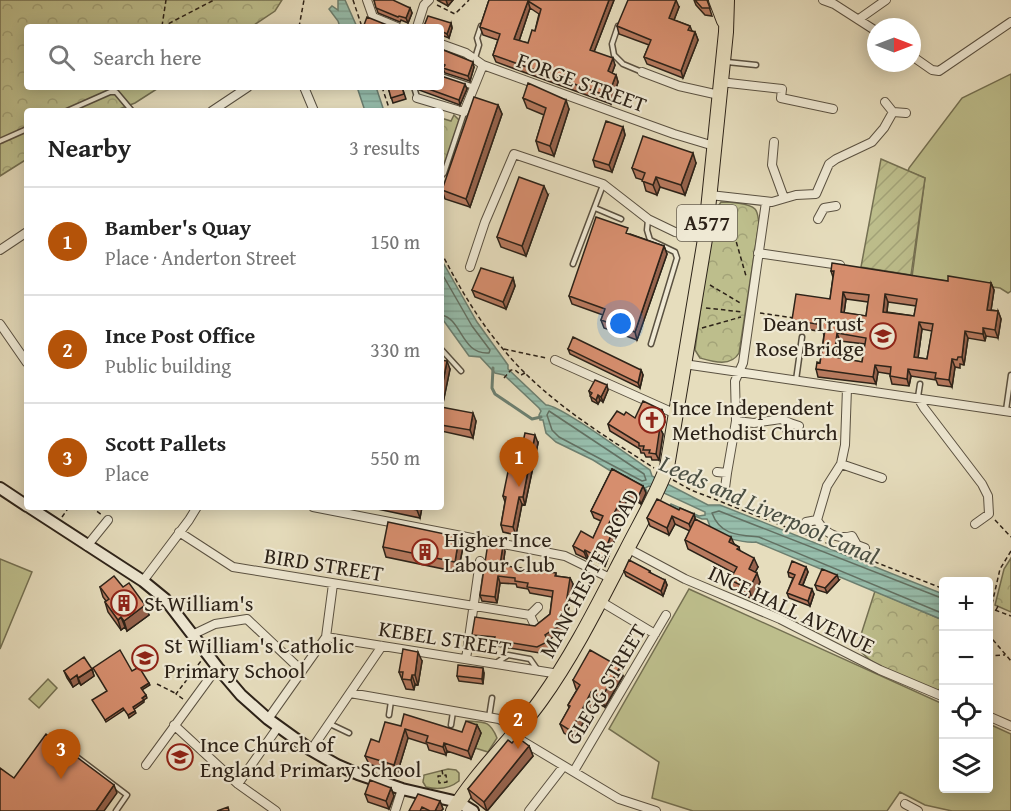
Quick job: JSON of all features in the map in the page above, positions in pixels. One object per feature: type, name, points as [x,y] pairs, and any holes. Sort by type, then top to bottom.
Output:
[{"type":"highway","points":[[716,0],[726,32]]},
{"type":"highway","name":"MANCHESTER ROAD","points":[[456,807],[516,733],[559,674],[612,579],[664,475],[705,239],[716,196],[714,146],[726,32],[727,0]]},
{"type":"street","points":[[368,0],[373,17],[390,24]]},
{"type":"street","points":[[418,24],[427,0]]},
{"type":"street","points":[[823,0],[834,4],[867,25]]},
{"type":"street","points":[[859,19],[886,0]]},
{"type":"street","points":[[921,62],[932,70],[939,71],[1011,22]]},
{"type":"street","name":"FORGE STREET","points":[[444,45],[466,53],[483,65],[674,134],[714,146]]},
{"type":"street","points":[[417,98],[465,112],[483,65]]},
{"type":"street","points":[[642,72],[679,86],[782,88],[781,98],[833,109]]},
{"type":"street","points":[[216,108],[244,90]]},
{"type":"street","points":[[305,90],[313,108]]},
{"type":"street","points":[[885,102],[892,112]]},
{"type":"street","points":[[892,112],[906,112]]},
{"type":"street","points":[[816,194],[829,164],[872,142],[884,128],[892,112]]},
{"type":"street","points":[[774,141],[772,165],[784,198]]},
{"type":"street","points":[[470,267],[485,222],[514,154],[603,184],[648,219],[675,232],[705,239]]},
{"type":"street","points":[[716,196],[766,202],[816,194]]},
{"type":"street","points":[[816,194],[824,208]]},
{"type":"street","points":[[725,488],[736,421],[735,381],[743,363],[766,202]]},
{"type":"street","points":[[824,208],[836,206]]},
{"type":"street","points":[[818,219],[824,208]]},
{"type":"street","points":[[0,250],[24,234]]},
{"type":"street","points":[[758,253],[849,266]]},
{"type":"street","points":[[0,324],[24,359]]},
{"type":"street","points":[[555,360],[676,414]]},
{"type":"street","points":[[684,364],[1008,411]]},
{"type":"street","points":[[847,388],[845,445],[841,464],[827,486],[817,520],[824,531],[843,538],[852,536],[857,545],[865,548]]},
{"type":"street","points":[[918,398],[982,484],[988,496],[989,514],[975,524]]},
{"type":"street","points":[[736,421],[754,423],[781,419],[788,426],[799,426]]},
{"type":"street","points":[[841,464],[884,479]]},
{"type":"street","points":[[717,472],[727,473]]},
{"type":"street","points":[[0,488],[24,502]]},
{"type":"street","points":[[36,510],[143,581],[165,599],[241,695],[278,727],[310,750],[348,770],[473,811]]},
{"type":"street","points":[[143,581],[195,510]]},
{"type":"street","points":[[357,511],[565,556],[612,579]]},
{"type":"street","points":[[87,546],[108,520]]},
{"type":"street","points":[[806,522],[817,520]]},
{"type":"street","name":"BIRD STREET","points":[[179,532],[233,567],[530,615]]},
{"type":"street","name":"INCE HALL AVENUE","points":[[627,548],[686,579],[780,619],[880,670],[939,695]]},
{"type":"street","points":[[466,659],[480,561]]},
{"type":"street","points":[[268,719],[326,637],[333,584]]},
{"type":"street","points":[[600,601],[655,634]]},
{"type":"street","points":[[535,626],[530,615],[538,607]]},
{"type":"street","name":"GLEGG STREET","points":[[574,771],[666,615]]},
{"type":"street","points":[[194,634],[214,624],[247,619],[302,671]]},
{"type":"street","name":"KEBEL STREET","points":[[326,637],[559,674]]},
{"type":"street","points":[[310,750],[382,646]]},
{"type":"street","points":[[146,765],[189,704],[202,692],[211,676]]},
{"type":"street","points":[[350,693],[489,717],[506,722],[513,726],[519,739],[563,767],[574,771],[635,808],[656,811]]},
{"type":"street","points":[[993,718],[1011,726]]},
{"type":"street","points":[[174,725],[237,784],[276,811]]},
{"type":"street","points":[[237,784],[278,727]]},
{"type":"street","points":[[529,811],[563,767]]},
{"type":"street","points":[[395,811],[402,789]]},
{"type":"street","points":[[905,804],[918,811]]},
{"type":"lane","points":[[622,17],[612,44],[614,54],[623,64],[642,72]]},
{"type":"lane","points":[[475,59],[479,45],[477,38],[484,19]]},
{"type":"lane","points":[[723,62],[756,65]]},
{"type":"lane","points":[[444,77],[474,87]]},
{"type":"lane","points":[[415,90],[417,98]]},
{"type":"lane","points":[[74,108],[110,92],[116,92],[129,108]]},
{"type":"lane","points":[[444,173],[465,112]]},
{"type":"lane","points":[[0,141],[24,130]]},
{"type":"lane","points":[[573,264],[603,184]]},
{"type":"lane","points":[[595,208],[621,219]]},
{"type":"lane","points":[[648,219],[647,230],[650,240],[675,252],[678,258],[651,344]]},
{"type":"lane","points":[[796,380],[802,337]]},
{"type":"lane","points":[[444,351],[461,371]]},
{"type":"lane","points":[[1008,411],[1011,375]]},
{"type":"lane","points":[[918,398],[920,384]]},
{"type":"lane","points":[[489,717],[492,698]]},
{"type":"lane","points":[[389,715],[391,701]]},
{"type":"lane","points":[[451,725],[453,711]]},
{"type":"lane","points":[[329,723],[349,733]]},
{"type":"lane","points":[[53,739],[127,795],[116,811]]},
{"type":"path","points":[[162,24],[166,0]]},
{"type":"path","points":[[168,24],[214,0]]},
{"type":"path","points":[[300,24],[304,0]]},
{"type":"path","points":[[353,0],[361,24]]},
{"type":"path","points":[[427,0],[455,14],[470,0]]},
{"type":"path","points":[[383,90],[389,108]]},
{"type":"path","points":[[716,196],[746,275]]},
{"type":"path","points":[[444,257],[468,299],[502,349],[525,372],[575,415],[664,475],[691,490],[939,587]]},
{"type":"path","points":[[699,278],[750,312]]},
{"type":"path","points":[[690,332],[750,312]]},
{"type":"path","points":[[502,349],[555,360]]},
{"type":"path","points":[[504,378],[511,370],[521,375],[525,372]]},
{"type":"path","points":[[56,525],[67,510]]},
{"type":"path","points":[[95,510],[108,520]]},
{"type":"path","points":[[989,514],[1011,537]]},
{"type":"path","points":[[993,595],[1000,568],[1011,551]]},
{"type":"path","points":[[999,604],[996,611],[1011,616]]},
{"type":"path","points":[[993,640],[1011,661]]},
{"type":"path","points":[[176,694],[207,654]]},
{"type":"path","points":[[993,656],[1006,655]]},
{"type":"path","points":[[157,684],[189,704]]},
{"type":"path","points":[[442,770],[443,776]]},
{"type":"path","points":[[446,775],[447,782],[443,783],[439,783],[438,776],[446,775]]},
{"type":"path","points":[[443,783],[444,788]]},
{"type":"green space","points":[[0,0],[282,0],[275,11],[256,24],[24,24],[24,90],[155,90],[135,103],[122,108],[24,108],[24,161],[0,176]]},
{"type":"green space","points":[[1011,74],[1011,291],[1008,293],[1000,288],[912,277],[925,178],[908,171],[909,168],[962,98]]},
{"type":"green space","points":[[454,115],[460,121],[444,170],[444,119],[451,121]]},
{"type":"green space","points":[[881,159],[925,178],[911,275],[861,267]]},
{"type":"green space","points":[[721,202],[739,203],[752,207],[757,212],[759,223],[739,353],[727,362],[700,358],[695,350],[714,212]]},
{"type":"green space","points":[[1011,558],[1011,612],[995,605],[1004,569]]},
{"type":"green space","points":[[0,559],[32,572],[0,649]]},
{"type":"green space","points":[[689,589],[939,702],[939,793],[993,793],[993,726],[1011,734],[1011,811],[952,811],[925,805],[900,792],[887,811],[693,811],[652,798],[659,762],[609,729]]},
{"type":"green space","points":[[875,591],[939,618],[939,690],[883,669],[857,647]]},
{"type":"green space","points":[[48,679],[57,688],[39,708],[29,699]]},
{"type":"green space","points":[[468,721],[483,722],[492,728],[497,738],[488,752],[475,748],[480,733],[469,729]]},
{"type":"green space","points":[[448,769],[459,773],[459,781],[443,788],[426,787],[423,782],[424,775]]},
{"type":"water","points":[[338,0],[345,0],[356,24],[339,24],[329,9],[332,6],[338,10]]},
{"type":"water","points":[[358,90],[377,90],[383,108],[364,108]]},
{"type":"water","points":[[444,264],[477,322],[508,365],[508,369],[546,405],[565,413],[596,433],[650,470],[652,476],[708,505],[720,505],[939,592],[939,618],[756,542],[739,541],[719,535],[711,528],[707,519],[670,506],[671,504],[699,516],[705,515],[705,512],[649,486],[644,492],[593,460],[556,442],[546,433],[543,420],[540,420],[539,408],[504,375],[495,373],[480,357],[469,356],[444,321]]},
{"type":"building","points":[[374,0],[393,0],[410,8],[406,18],[398,17],[376,8]]},
{"type":"building","points":[[489,0],[609,0],[590,50],[613,58],[608,71],[616,75],[608,96],[493,55],[500,34],[480,27]],"holes":[[[528,1],[541,9],[535,31],[532,30],[528,43],[514,39]]]},
{"type":"building","points":[[628,0],[676,0],[669,18],[690,26],[688,30],[695,32],[681,71],[644,57],[651,40],[617,26]]},
{"type":"building","points":[[695,0],[707,0],[710,8],[702,8]]},
{"type":"building","points":[[428,16],[451,23],[447,34],[444,32],[444,24],[425,24]]},
{"type":"building","points":[[367,17],[384,24],[364,24]]},
{"type":"building","points":[[444,50],[473,62],[468,76],[444,68]]},
{"type":"building","points":[[444,77],[465,84],[459,100],[431,90],[444,90]]},
{"type":"building","points":[[528,83],[566,100],[550,146],[536,141],[546,108],[523,98]]},
{"type":"building","points":[[389,90],[403,90],[404,94],[391,98]]},
{"type":"building","points":[[474,97],[498,105],[466,199],[444,191],[444,184]]},
{"type":"building","points":[[606,121],[623,127],[609,165],[593,160]]},
{"type":"building","points":[[643,136],[693,153],[681,185],[656,177],[653,185],[642,181],[645,173],[632,168]]},
{"type":"building","points":[[519,177],[544,186],[522,246],[497,237]]},
{"type":"building","points":[[596,217],[628,228],[626,233],[664,246],[635,332],[601,320],[605,309],[569,296]]},
{"type":"building","points":[[832,263],[948,281],[948,276],[991,283],[987,310],[998,311],[995,330],[983,328],[983,334],[965,331],[962,357],[958,357],[957,360],[952,359],[949,380],[935,378],[936,373],[908,369],[907,379],[890,376],[891,367],[875,365],[873,377],[816,369],[817,362],[820,363],[825,330],[822,329],[823,325],[792,320],[796,294],[830,299],[834,271],[831,271]],"holes":[[[843,292],[869,295],[866,316],[841,312]],[[885,294],[917,299],[914,316],[883,312]],[[919,322],[933,324],[927,359],[914,357]],[[837,333],[866,338],[862,362],[834,357]]]},
{"type":"building","points":[[481,268],[513,278],[503,302],[472,290]]},
{"type":"building","points":[[573,337],[641,370],[638,383],[568,349]]},
{"type":"building","points":[[444,360],[447,361],[444,376]]},
{"type":"building","points":[[595,380],[607,385],[601,397],[598,395],[596,400],[590,396],[592,393],[589,391]]},
{"type":"building","points":[[643,401],[662,410],[657,427],[660,427],[656,454],[649,453],[650,450],[643,450],[644,446],[639,446],[639,443],[608,424],[617,411],[624,415],[626,412],[635,418]]},
{"type":"building","points":[[444,408],[473,413],[470,430],[444,426]]},
{"type":"building","points":[[525,433],[535,435],[523,497],[519,497],[513,527],[501,525],[506,497],[503,496],[510,462],[518,464]]},
{"type":"building","points":[[612,469],[643,486],[638,497],[626,490],[606,529],[612,532],[602,559],[573,546],[581,531],[593,538],[603,516],[591,511]]},
{"type":"building","points":[[657,499],[679,510],[680,508],[694,514],[689,524],[672,516],[667,528],[647,518]]},
{"type":"building","points":[[695,519],[731,537],[729,542],[754,558],[749,569],[757,573],[749,589],[730,580],[737,567],[685,540]]},
{"type":"building","points":[[388,522],[459,537],[455,562],[383,547]]},
{"type":"building","points":[[488,543],[503,545],[500,565],[556,573],[555,576],[570,578],[563,623],[545,635],[549,641],[537,647],[494,640],[495,637],[472,635],[475,617],[535,626],[550,614],[553,591],[527,587],[528,583],[515,581],[515,578],[498,576],[495,597],[480,595]]},
{"type":"building","points":[[629,560],[665,580],[661,591],[624,571]]},
{"type":"building","points":[[792,561],[806,567],[799,584],[812,589],[808,601],[787,593],[795,575],[788,572]]},
{"type":"building","points":[[822,569],[837,575],[825,588],[815,585]]},
{"type":"building","name":"St William's","points":[[114,576],[123,587],[129,583],[145,605],[124,621],[121,617],[118,620],[105,602],[109,599],[100,587]]},
{"type":"building","points":[[403,649],[418,652],[415,675],[412,675],[411,680],[402,679],[403,672],[399,672]]},
{"type":"building","points":[[120,650],[132,671],[139,667],[149,683],[141,688],[146,695],[142,698],[144,700],[133,707],[135,711],[128,715],[123,708],[105,720],[92,700],[107,691],[93,668]]},
{"type":"building","points":[[590,650],[620,667],[601,698],[591,692],[571,731],[560,724],[580,685],[573,680]]},
{"type":"building","points":[[84,657],[92,669],[70,680],[64,671]]},
{"type":"building","points":[[458,665],[483,668],[482,679],[457,676]]},
{"type":"building","points":[[404,714],[462,732],[466,721],[477,725],[468,751],[444,743],[443,747],[426,742],[428,736],[405,729],[394,765],[365,756],[371,739],[379,742],[385,722],[401,726]]},
{"type":"building","points":[[46,734],[114,785],[96,811],[0,811],[0,768],[14,778]]},
{"type":"building","points":[[517,737],[529,746],[484,802],[468,789],[508,740],[512,743]]},
{"type":"building","points":[[370,780],[391,788],[386,801],[365,794]]},
{"type":"building","points":[[418,794],[440,801],[435,811],[422,807],[420,811],[409,811]]},
{"type":"building","points":[[228,807],[229,811],[217,811]]},
{"type":"waterway","points":[[493,368],[492,388],[495,394],[532,419],[541,417]]},
{"type":"place","name":"Dean Trust Rose Bridge","points":[[883,336]]},
{"type":"place","name":"Ince Independent Methodist Church","points":[[652,420]]},
{"type":"place","name":"Bamber's Quay","points":[[519,487]]},
{"type":"place","name":"Higher Ince Labour Club","points":[[425,552]]},
{"type":"place","name":"St William's","points":[[124,603]]},
{"type":"place","name":"St William's Catholic Primary School","points":[[145,658]]},
{"type":"place","name":"Ince Post Office","points":[[518,749]]},
{"type":"place","name":"Ince Church of England Primary School","points":[[180,757]]},
{"type":"place","name":"Scott Pallets","points":[[61,779]]},
{"type":"water label","name":"Leeds and Liverpool Canal","points":[[769,510]]}]
